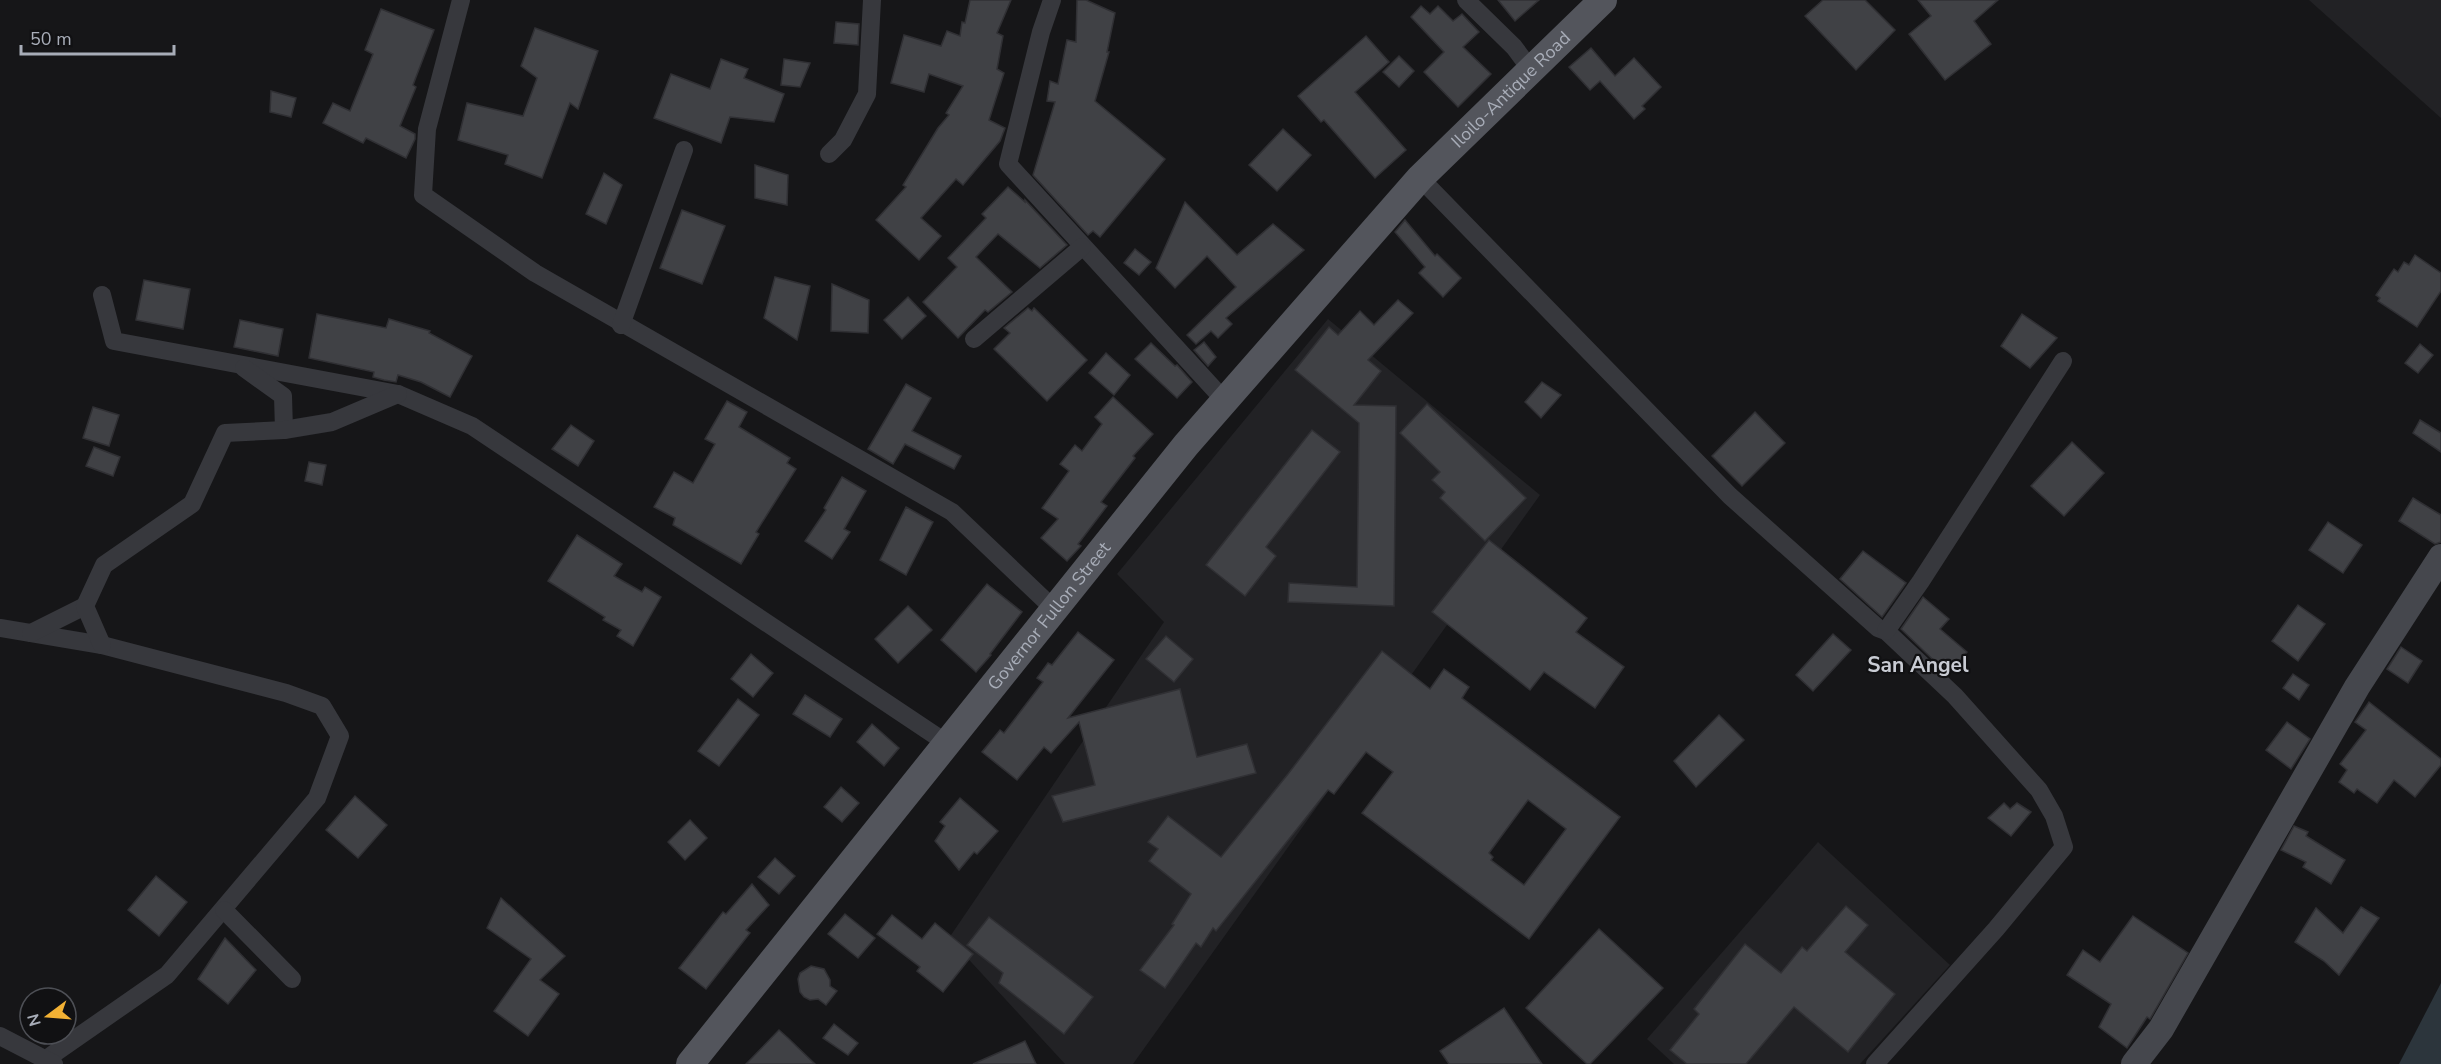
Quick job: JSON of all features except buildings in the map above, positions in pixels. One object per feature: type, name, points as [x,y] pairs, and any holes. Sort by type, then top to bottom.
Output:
[{"type":"main road","name":"Iloilo-Antique Road","points":[[1420,178],[1603,0]]},
{"type":"main road","name":"Governor Fullon Street","points":[[690,1064],[1186,445],[1420,178]]},
{"type":"street","points":[[461,0],[427,129],[423,195],[535,273],[621,325],[952,512],[1054,609]]},
{"type":"street","points":[[829,154],[843,140],[867,94],[872,0]]},
{"type":"street","points":[[1052,0],[1041,32],[1008,164],[1225,401]]},
{"type":"street","points":[[1466,0],[1514,47],[1531,70]]},
{"type":"street","points":[[621,325],[684,150]]},
{"type":"street","points":[[1420,178],[1730,496],[1878,628],[1886,632],[1955,696],[2038,790],[2054,816],[2064,847],[1996,929],[1875,1064]]},
{"type":"street","points":[[974,339],[1082,247]]},
{"type":"street","points":[[102,295],[114,341],[398,394],[472,426],[948,744]]},
{"type":"street","points":[[1886,632],[2063,362]]},
{"type":"street","points":[[240,365],[284,396],[284,430]]},
{"type":"street","points":[[31,633],[85,606],[104,564],[192,504],[225,433],[284,430],[332,422],[398,394]]},
{"type":"street","points":[[2134,1064],[2161,1029],[2357,687],[2441,557]]},
{"type":"street","points":[[85,606],[102,645]]},
{"type":"street","points":[[0,628],[102,645],[286,693],[322,706],[340,736],[317,798],[167,975],[48,1063],[0,1036]]},
{"type":"street","points":[[224,910],[292,979]]},
{"type":"shaded area","points":[[2309,0],[2441,0],[2441,118]]},
{"type":"shaded area","points":[[1328,319],[1540,495],[1133,1064],[1065,1064],[949,938],[1164,622],[1117,574]]},
{"type":"shaded area","points":[[1818,842],[1950,965],[1860,1064],[1674,1064],[1647,1039]]},
{"type":"shaded area","points":[[2441,983],[2441,1064],[2399,1064]]},
{"type":"district","name":"San Angel","points":[[1918,665]]}]
